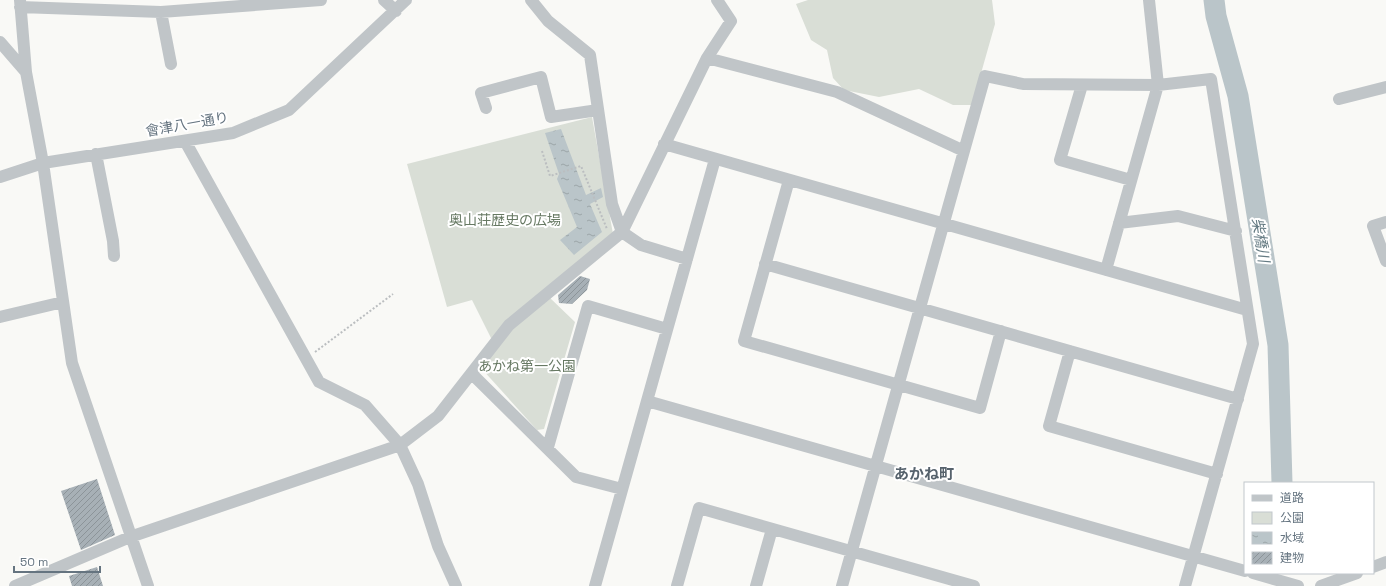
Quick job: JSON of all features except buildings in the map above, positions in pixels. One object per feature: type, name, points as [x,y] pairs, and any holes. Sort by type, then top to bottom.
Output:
[{"type":"street","points":[[148,586],[130,537],[72,363],[43,163],[26,72],[20,4],[69,4],[161,12],[321,0]]},
{"type":"street","points":[[384,0],[396,11]]},
{"type":"street","name":"會津八一通り","points":[[0,177],[43,163],[233,133],[289,110],[406,0]]},
{"type":"street","points":[[531,0],[548,21],[590,55],[612,204],[622,232],[641,245],[687,258]]},
{"type":"street","points":[[15,586],[130,537],[400,445],[438,416],[510,325],[622,232],[707,58],[731,21],[717,0]]},
{"type":"street","points":[[1106,270],[1158,85],[1149,0]]},
{"type":"street","points":[[161,12],[171,64]]},
{"type":"street","points":[[0,42],[26,72]]},
{"type":"street","points":[[707,58],[837,92],[964,151]]},
{"type":"street","points":[[842,586],[985,76],[1023,84],[1158,85],[1211,79],[1253,344],[1185,586]]},
{"type":"street","points":[[486,108],[481,93],[541,77],[551,117],[598,110]]},
{"type":"street","points":[[1082,84],[1060,160],[1131,180]]},
{"type":"street","points":[[1339,99],[1386,87]]},
{"type":"street","points":[[186,141],[319,382],[365,405],[400,445],[418,484],[438,546],[456,586]]},
{"type":"street","points":[[664,144],[1247,310]]},
{"type":"street","points":[[96,154],[113,241],[114,256]]},
{"type":"street","points":[[595,586],[715,159]]},
{"type":"street","points":[[789,180],[744,341],[980,408],[1001,332]]},
{"type":"street","points":[[1119,223],[1178,216],[1236,231]]},
{"type":"street","points":[[1386,222],[1373,226],[1386,261]]},
{"type":"street","points":[[765,264],[1238,399]]},
{"type":"street","points":[[0,316],[63,302]]},
{"type":"street","points":[[548,448],[588,306],[667,328]]},
{"type":"street","points":[[1070,351],[1049,426],[1217,474]]},
{"type":"street","points":[[472,374],[576,477],[622,489]]},
{"type":"street","points":[[647,401],[1244,571]]},
{"type":"street","points":[[677,586],[699,508],[852,552],[934,580],[974,586]]},
{"type":"street","points":[[756,586],[772,528]]},
{"type":"street","points":[[1374,567],[1386,562]]},
{"type":"street","points":[[1256,574],[1298,586]]},
{"type":"street","points":[[1321,586],[1354,574]]},
{"type":"path","points":[[542,150],[550,176],[580,166],[608,234]]},
{"type":"path","points":[[306,358],[393,294]]},
{"type":"green space","points":[[808,0],[992,0],[995,24],[972,105],[953,105],[919,89],[879,97],[844,90],[833,78],[827,50],[811,40],[796,4]]},
{"type":"green space","name":"奥山荘歴史の広場","points":[[592,117],[613,234],[492,340],[472,300],[447,307],[407,164]]},
{"type":"green space","name":"あかね第一公園","points":[[549,297],[575,322],[544,429],[537,430],[481,368],[516,324]]},
{"type":"water","points":[[561,129],[586,195],[601,188],[603,197],[590,204],[602,232],[574,255],[560,240],[577,227],[557,179],[559,174],[545,133]]},
{"type":"waterway","name":"柴橋川","points":[[1214,0],[1216,16],[1238,96],[1278,345],[1282,482]]},
{"type":"district","name":"あかね町","points":[[924,473]]}]
